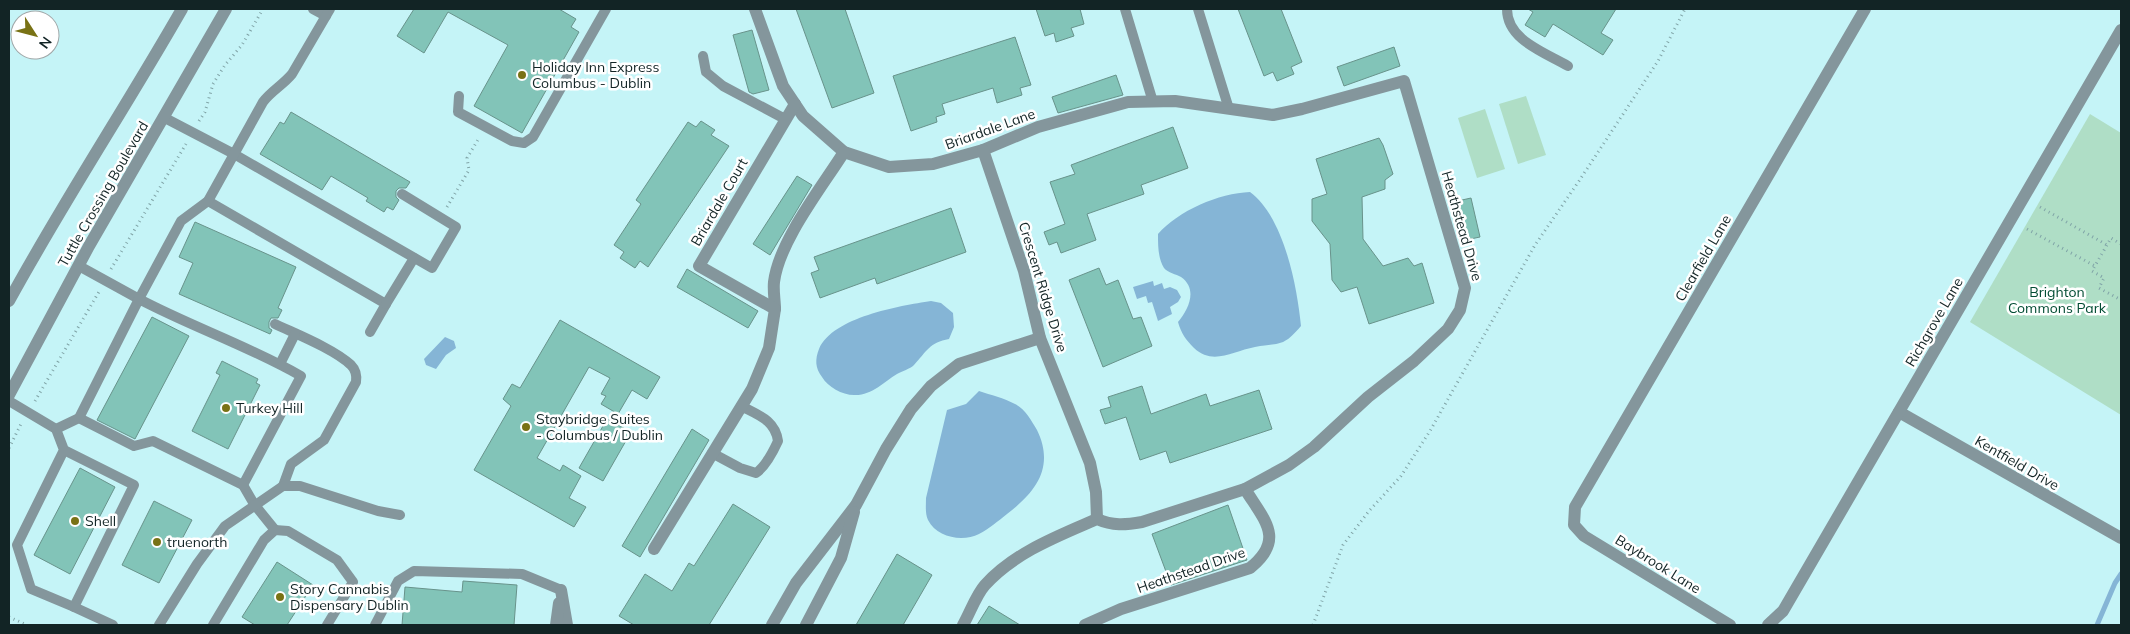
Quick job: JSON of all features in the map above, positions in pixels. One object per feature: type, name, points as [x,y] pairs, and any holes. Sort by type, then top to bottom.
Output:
[{"type":"street","name":"Tuttle Crossing Boulevard","points":[[9,301],[51,224],[151,63],[182,9]]},
{"type":"street","name":"Tuttle Crossing Boulevard","points":[[9,396],[79,266],[226,9]]},
{"type":"street","name":"Briardale Lane","points":[[755,9],[783,86],[810,122],[844,152],[889,167],[933,164],[983,150],[1038,127],[1086,112],[1128,102],[1175,101],[1229,110]]},
{"type":"street","name":"Clearfield Lane","points":[[1574,525],[1575,507],[1865,9]]},
{"type":"street","name":"Richgrove Lane","points":[[1768,625],[1784,611],[2121,30]]},
{"type":"street","name":"Heathstead Drive","points":[[1097,518],[1111,524],[1126,525],[1142,522],[1245,489],[1289,465],[1314,447],[1368,397],[1414,361],[1448,330],[1460,310],[1465,288],[1404,80],[1302,109],[1273,115],[1229,110]]},
{"type":"street","name":"Briardale Court","points":[[775,310],[699,266],[795,104]]},
{"type":"street","name":"Crescent Ridge Drive","points":[[983,150],[1024,271],[1040,338],[1090,463],[1096,492],[1097,518]]},
{"type":"street","points":[[654,550],[741,406],[770,348],[775,310],[774,282],[781,256],[800,221],[844,152]]},
{"type":"street","points":[[772,625],[796,583],[856,505],[911,409],[931,386],[959,364],[1040,338]]},
{"type":"street","name":"Kentfield Drive","points":[[1899,412],[2119,537]]},
{"type":"street","name":"Heathstead Drive","points":[[1085,625],[1121,609],[1250,568],[1261,559],[1268,546],[1270,531],[1245,489]]},
{"type":"street","points":[[806,625],[841,558],[856,505]]},
{"type":"street","points":[[963,625],[984,586],[1013,562],[1041,543],[1097,518]]},
{"type":"street","name":"Baybrook Lane","points":[[1574,525],[1584,536],[1730,625]]},
{"type":"street","points":[[556,625],[561,590]]},
{"type":"street","points":[[561,590],[567,625]]},
{"type":"lane","points":[[56,429],[79,418],[181,221],[208,201],[263,102],[272,90],[287,81],[292,74],[328,13],[313,9]]},
{"type":"lane","points":[[458,96],[458,112],[512,140],[524,143],[533,137],[606,9]]},
{"type":"lane","points":[[1125,9],[1153,102]]},
{"type":"lane","points":[[1198,9],[1229,110]]},
{"type":"lane","points":[[1507,9],[1510,26],[1517,36],[1568,66]]},
{"type":"lane","points":[[703,56],[706,72],[723,86],[785,119]]},
{"type":"lane","points":[[164,117],[234,154],[432,268],[456,227],[402,194]]},
{"type":"lane","points":[[208,201],[386,304]]},
{"type":"lane","points":[[370,332],[414,258]]},
{"type":"lane","points":[[79,266],[184,322],[280,364],[301,376],[243,485]]},
{"type":"lane","points":[[276,324],[351,365],[357,373],[356,382],[324,440],[291,464],[282,486]]},
{"type":"lane","points":[[280,364],[295,334]]},
{"type":"lane","points":[[9,401],[56,429],[64,450],[134,485],[74,606]]},
{"type":"lane","points":[[712,453],[740,468],[756,473],[762,469],[778,441],[774,428],[767,420],[741,406]]},
{"type":"lane","points":[[79,418],[134,446],[153,440],[243,485],[254,504],[275,530],[288,532],[337,560],[353,582],[327,625]]},
{"type":"lane","points":[[64,450],[17,545],[31,589],[74,606],[113,625]]},
{"type":"lane","points":[[160,625],[197,564],[225,526],[282,486],[300,486],[378,511],[400,515]]},
{"type":"lane","points":[[212,625],[264,540],[275,530]]},
{"type":"lane","points":[[375,625],[398,581],[414,571],[522,574],[561,590]]},
{"type":"path","points":[[9,448],[105,280],[205,112],[213,84],[225,65],[242,45],[263,9]]},
{"type":"path","points":[[1313,625],[1343,545],[1369,511],[1401,476],[1430,431],[1535,245],[1580,181],[1658,61],[1685,9]]},
{"type":"path","points":[[441,218],[469,170],[467,158],[485,127]]},
{"type":"path","points":[[2040,207],[2107,245]]},
{"type":"path","points":[[2027,229],[2095,266]]},
{"type":"path","points":[[2121,244],[2111,238],[2092,271],[2104,278],[2099,288],[2121,300]]},
{"type":"path","points":[[9,617],[27,625]]},
{"type":"green space","points":[[1526,96],[1546,155],[1518,164],[1499,104]]},
{"type":"green space","points":[[1485,109],[1505,169],[1477,178],[1458,118]]},
{"type":"green space","name":"Brighton Commons Park","points":[[2090,114],[2121,133],[2121,415],[1970,322]]},
{"type":"water","points":[[1250,192],[1262,203],[1272,218],[1287,253],[1301,326],[1281,343],[1255,347],[1223,356],[1208,356],[1194,348],[1181,330],[1178,322],[1186,311],[1190,299],[1189,287],[1181,277],[1164,268],[1159,256],[1158,234],[1176,218],[1200,205],[1225,196]]},
{"type":"water","points":[[1153,281],[1154,286],[1162,283],[1164,289],[1170,287],[1177,290],[1181,297],[1178,302],[1170,307],[1172,314],[1158,321],[1152,302],[1148,303],[1146,296],[1137,299],[1133,287]]},
{"type":"water","points":[[931,301],[941,303],[953,313],[954,327],[949,339],[937,342],[912,366],[877,388],[860,395],[840,392],[825,381],[820,374],[816,360],[819,349],[827,338],[838,329],[868,315]]},
{"type":"water","points":[[445,337],[454,341],[456,348],[446,355],[436,369],[426,365],[424,359]]},
{"type":"water","points":[[979,391],[1011,402],[1025,412],[1037,430],[1042,443],[1043,467],[1040,478],[1034,488],[1017,506],[993,525],[983,532],[966,538],[951,537],[938,531],[928,520],[926,498],[947,410],[966,404]]},
{"type":"building","name":"Holiday Inn Express Columbus - Dublin","points":[[414,9],[559,9],[576,19],[571,27],[579,32],[522,133],[474,106],[508,45],[448,12],[424,53],[397,36]]},
{"type":"building","points":[[796,9],[845,9],[874,93],[832,108]]},
{"type":"building","points":[[1036,9],[1080,9],[1084,24],[1071,28],[1074,36],[1056,42],[1054,33],[1045,36]]},
{"type":"building","points":[[1238,9],[1281,9],[1302,62],[1291,67],[1294,74],[1277,81],[1273,72],[1264,76]]},
{"type":"building","points":[[1528,9],[1616,9],[1601,33],[1613,40],[1603,55],[1553,24],[1545,37],[1525,25],[1533,12]]},
{"type":"building","points":[[752,30],[769,90],[753,94],[749,92],[733,35]]},
{"type":"building","points":[[1015,37],[1031,85],[1020,88],[1022,95],[997,103],[993,88],[942,104],[945,114],[936,117],[937,122],[911,131],[893,76]]},
{"type":"building","points":[[1394,47],[1400,66],[1344,86],[1337,67]]},
{"type":"building","points":[[1116,75],[1123,95],[1058,113],[1052,97]]},
{"type":"building","points":[[291,112],[410,182],[406,188],[399,188],[396,191],[396,197],[399,200],[393,210],[387,207],[384,212],[366,201],[368,198],[331,176],[322,190],[260,154],[280,122],[284,124]]},
{"type":"building","points":[[701,121],[715,130],[711,135],[729,146],[648,267],[640,261],[635,268],[620,258],[624,252],[614,245],[641,204],[636,200],[688,122],[696,127]]},
{"type":"building","points":[[1173,127],[1188,168],[1141,185],[1144,194],[1087,214],[1096,240],[1061,253],[1057,242],[1049,245],[1044,232],[1065,224],[1050,182],[1075,174],[1071,165]]},
{"type":"building","points":[[1379,138],[1393,174],[1385,180],[1385,189],[1362,197],[1363,239],[1383,266],[1408,258],[1414,266],[1422,263],[1434,303],[1369,324],[1357,287],[1341,292],[1332,280],[1330,244],[1312,221],[1312,199],[1327,194],[1316,159]]},
{"type":"building","points":[[797,176],[812,185],[770,255],[753,244]]},
{"type":"building","points":[[1471,198],[1480,237],[1461,241],[1453,202]]},
{"type":"building","points":[[951,208],[966,252],[877,284],[875,278],[820,298],[811,273],[819,270],[814,257]]},
{"type":"building","points":[[195,222],[296,267],[278,308],[282,310],[278,318],[271,318],[269,322],[269,328],[272,330],[270,334],[179,294],[193,263],[179,257]]},
{"type":"building","points":[[1099,268],[1106,285],[1118,280],[1133,319],[1141,317],[1152,346],[1103,367],[1069,280]]},
{"type":"building","points":[[687,269],[758,311],[748,328],[677,287]]},
{"type":"building","points":[[152,317],[189,336],[135,439],[97,420]]},
{"type":"building","name":"Staybridge Suites - Columbus / Dublin","points":[[560,320],[660,377],[647,399],[632,390],[618,414],[601,404],[606,396],[601,394],[610,378],[589,367],[537,458],[560,471],[563,465],[581,476],[569,498],[586,507],[574,527],[474,470],[511,406],[503,399],[512,384],[520,388]]},
{"type":"building","name":"Turkey Hill","points":[[222,361],[258,379],[256,383],[260,385],[228,449],[192,431],[220,375],[216,373]]},
{"type":"building","points":[[1142,386],[1151,414],[1206,394],[1210,406],[1259,390],[1272,429],[1170,463],[1166,451],[1140,460],[1126,417],[1105,424],[1100,410],[1111,407],[1108,397]]},
{"type":"building","points":[[607,419],[631,432],[603,481],[579,468]]},
{"type":"building","points":[[692,429],[709,440],[640,557],[622,546]]},
{"type":"building","name":"Shell","points":[[80,468],[115,487],[70,574],[34,555]]},
{"type":"building","name":"truenorth","points":[[154,501],[192,520],[159,583],[122,565]]},
{"type":"building","points":[[733,504],[770,527],[709,625],[634,625],[619,616],[645,574],[672,591],[689,563],[694,566]]},
{"type":"building","points":[[1228,505],[1247,560],[1171,585],[1152,534]]},
{"type":"building","points":[[897,554],[932,575],[903,625],[856,625]]},
{"type":"building","points":[[277,562],[313,585],[287,625],[255,625],[242,617]]},
{"type":"building","points":[[463,581],[517,585],[514,625],[402,625],[405,587],[462,592]]},
{"type":"building","points":[[989,606],[1020,625],[977,625]]},
{"type":"waterway","points":[[2097,625],[2115,583],[2121,574]]},
{"type":"place","name":"Holiday Inn Express Columbus - Dublin","points":[[522,75]]},
{"type":"place","name":"Turkey Hill","points":[[226,408]]},
{"type":"place","name":"Staybridge Suites - Columbus / Dublin","points":[[526,427]]},
{"type":"place","name":"Shell","points":[[75,521]]},
{"type":"place","name":"truenorth","points":[[157,542]]},
{"type":"place","name":"Story Cannabis Dispensary Dublin","points":[[280,597]]}]
